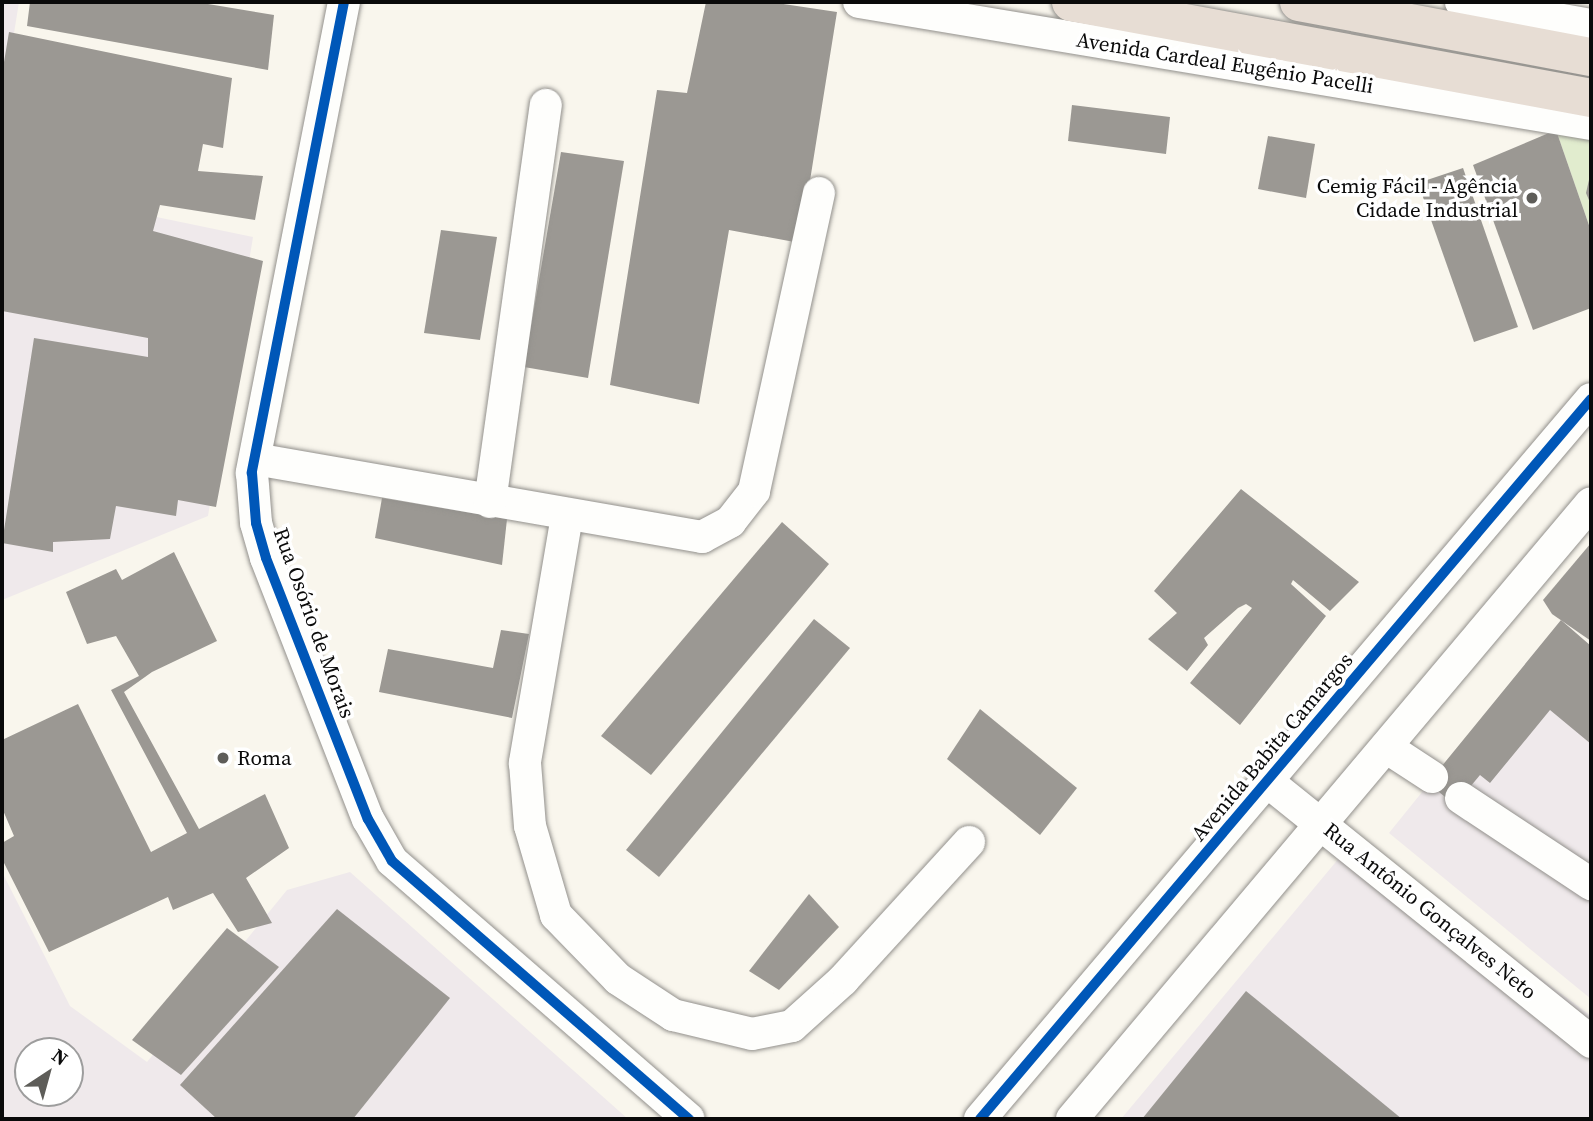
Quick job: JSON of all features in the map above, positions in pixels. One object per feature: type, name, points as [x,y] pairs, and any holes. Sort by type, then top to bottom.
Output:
[{"type":"highway","name":"Avenida Cardeal Eugênio Pacelli","points":[[1071,2],[1591,98]]},
{"type":"highway","points":[[1299,2],[1591,57]]},
{"type":"street","name":"Rua Osório de Morais","points":[[344,2],[255,459],[256,523],[266,558],[368,819],[392,861],[689,1119]]},
{"type":"street","name":"Avenida Cardeal Eugênio Pacelli","points":[[859,2],[1591,124]]},
{"type":"street","points":[[1461,2],[1591,26]]},
{"type":"street","points":[[490,502],[546,105]]},
{"type":"street","points":[[255,459],[567,516],[702,537],[730,522],[754,491],[819,194]]},
{"type":"street","name":"Avenida Babita Camargos","points":[[980,1119],[1591,399]]},
{"type":"street","points":[[1072,1119],[1591,503]]},
{"type":"street","points":[[567,516],[525,763],[530,826],[556,915],[618,979],[673,1015],[752,1034],[792,1026],[843,980],[969,842]]},
{"type":"street","points":[[1386,747],[1433,778]]},
{"type":"street","name":"Rua Antônio Gonçalves Neto","points":[[1268,782],[1591,1042]]},
{"type":"street","points":[[1461,798],[1591,884]]},
{"type":"shaded area","points":[[2,2],[19,2],[2,108]]},
{"type":"shaded area","points":[[2,185],[253,237],[208,516],[2,600]]},
{"type":"shaded area","points":[[1561,620],[1591,646],[1591,999],[1389,833]]},
{"type":"shaded area","points":[[1355,839],[1591,1016],[1591,1119],[1121,1119]]},
{"type":"shaded area","points":[[2,872],[70,1006],[147,1062],[287,890],[350,872],[628,1119],[2,1119]]},
{"type":"green space","points":[[1591,127],[1591,231],[1556,130]]},
{"type":"building","points":[[30,2],[196,2],[274,15],[268,70],[27,26]]},
{"type":"building","points":[[706,2],[770,2],[837,12],[800,243],[729,230],[699,404],[610,385],[657,90],[687,93]]},
{"type":"building","points":[[9,32],[232,78],[223,148],[203,144],[198,171],[263,176],[255,220],[160,205],[153,231],[263,261],[216,507],[178,500],[176,516],[116,506],[110,539],[53,542],[53,552],[2,543],[34,338],[148,357],[148,338],[2,311],[2,74]]},
{"type":"building","points":[[1072,105],[1170,117],[1166,154],[1068,141]]},
{"type":"building","name":"Cemig Fácil - Agência Cidade Industrial","points":[[1556,130],[1591,231],[1591,308],[1533,330],[1473,165]]},
{"type":"building","points":[[1268,136],[1315,144],[1306,198],[1258,189]]},
{"type":"building","points":[[561,152],[624,161],[588,378],[524,367]]},
{"type":"building","name":"Cemig Fácil - Agência Cidade Industrial","points":[[1463,168],[1518,327],[1474,342],[1418,183]]},
{"type":"building","points":[[1591,171],[1591,205],[1586,193]]},
{"type":"building","points":[[441,230],[497,237],[480,340],[424,333]]},
{"type":"building","points":[[1241,489],[1359,582],[1330,611],[1293,580],[1291,584],[1326,616],[1240,725],[1190,683],[1252,608],[1246,604],[1238,608],[1204,638],[1208,645],[1187,671],[1148,639],[1177,613],[1154,591]]},
{"type":"building","points":[[382,498],[507,519],[502,565],[375,538]]},
{"type":"building","points":[[782,522],[829,564],[651,775],[601,736]]},
{"type":"building","points":[[1591,543],[1591,641],[1552,614],[1543,600]]},
{"type":"building","points":[[174,552],[217,641],[152,672],[124,692],[199,829],[265,794],[289,848],[246,878],[272,923],[238,932],[213,893],[173,910],[168,897],[49,952],[2,859],[2,843],[14,836],[2,808],[2,740],[78,704],[151,852],[187,833],[111,690],[139,676],[116,636],[87,644],[66,592],[116,569],[122,580]]},
{"type":"building","points":[[814,619],[850,648],[659,877],[626,850]]},
{"type":"building","points":[[1561,620],[1591,646],[1591,744],[1550,710],[1490,783],[1480,775],[1455,805],[1428,783]]},
{"type":"building","points":[[501,630],[529,634],[512,718],[379,692],[388,649],[493,668]]},
{"type":"building","points":[[980,709],[1077,788],[1040,835],[947,759]]},
{"type":"building","points":[[809,894],[839,927],[779,990],[749,971]]},
{"type":"building","points":[[337,909],[450,998],[353,1119],[217,1119],[180,1085]]},
{"type":"building","points":[[227,928],[279,967],[181,1075],[132,1040]]},
{"type":"building","points":[[1246,991],[1402,1119],[1142,1119]]},
{"type":"cycle path","points":[[344,2],[252,473],[256,523],[266,558],[368,819],[392,861],[689,1119]]},
{"type":"cycle path","points":[[980,1119],[1591,399]]},
{"type":"place","name":"Cemig Fácil - Agência Cidade Industrial","points":[[1532,198]]},
{"type":"place","name":"Roma","points":[[223,758]]}]
